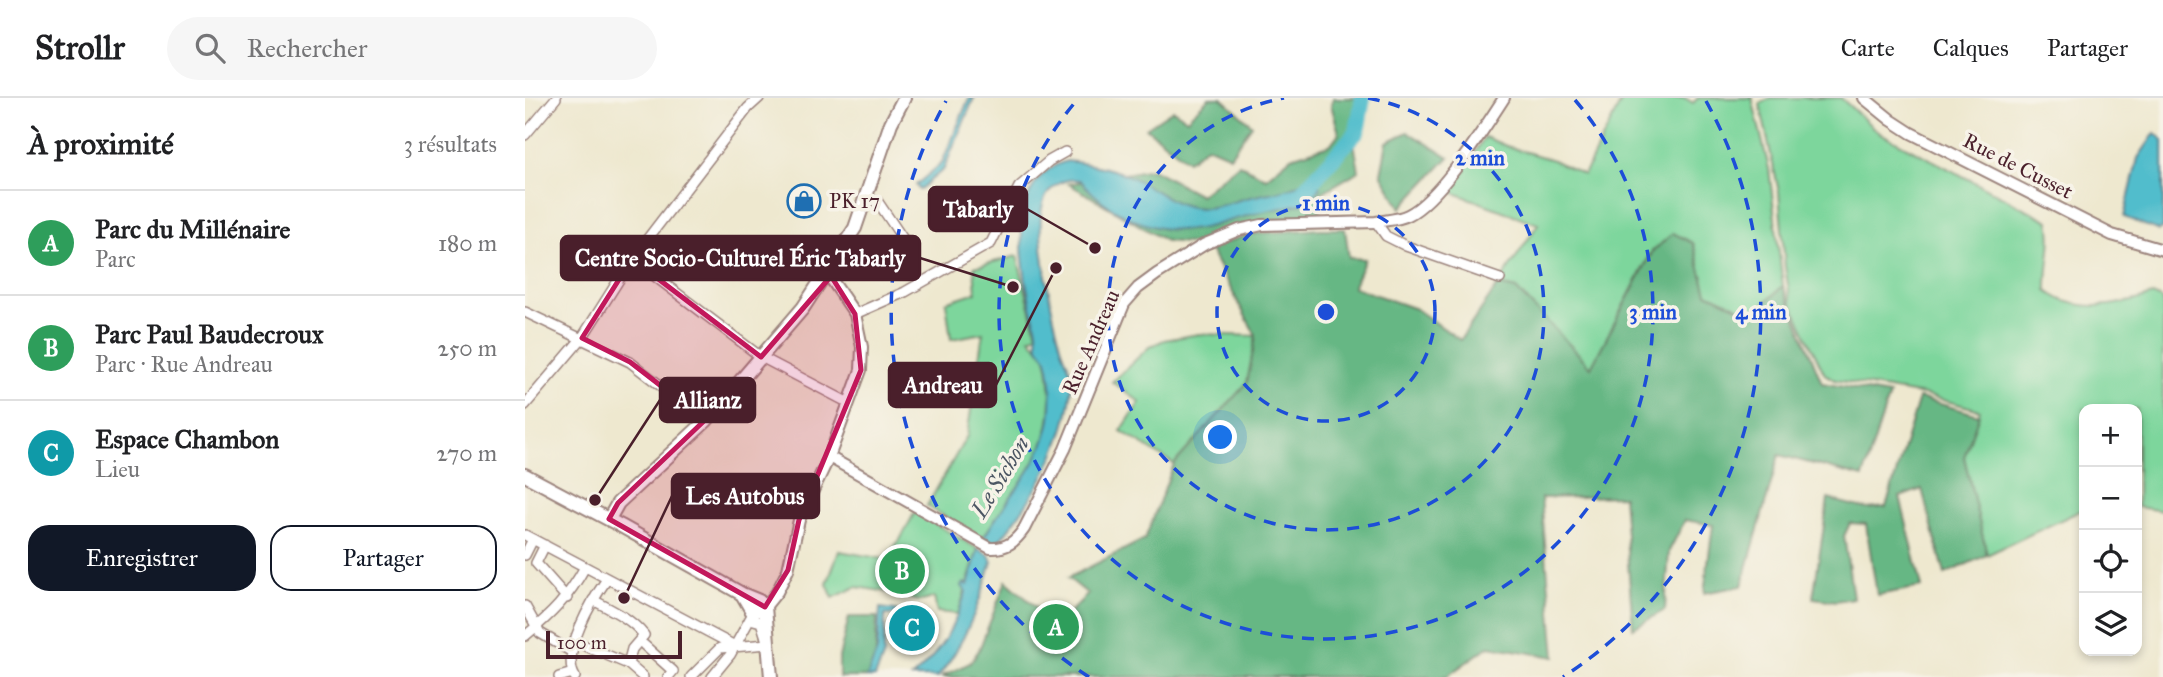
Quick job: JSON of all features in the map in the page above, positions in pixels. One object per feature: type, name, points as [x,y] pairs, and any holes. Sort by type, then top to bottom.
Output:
[{"type":"main road","points":[[609,519],[618,503],[706,421],[803,308],[855,228],[891,123],[904,98]]},
{"type":"main road","points":[[525,475],[742,594],[756,613],[768,643],[771,677]]},
{"type":"street","points":[[525,135],[556,98]]},
{"type":"street","points":[[525,405],[582,338],[632,259],[748,108],[759,98]]},
{"type":"street","name":"Rue Andreau","points":[[829,457],[990,548],[1005,547],[1024,529],[1065,449],[1124,304],[1137,288],[1205,244],[1239,230],[1262,225],[1377,222],[1408,215],[1433,196],[1504,98]]},
{"type":"street","name":"Rue de Cusset","points":[[1864,98],[1891,121],[1911,133],[2073,216],[2112,235],[2163,250]]},
{"type":"street","points":[[855,314],[905,292],[991,243],[1019,187],[1049,161],[1065,152]]},
{"type":"street","points":[[865,197],[878,202],[902,239]]},
{"type":"street","points":[[1377,222],[1386,236],[1406,246],[1500,279]]},
{"type":"street","points":[[632,259],[761,357],[849,403]]},
{"type":"street","points":[[712,677],[756,613],[777,592],[787,570],[799,520],[829,457],[861,370],[862,347],[855,314],[827,273]]},
{"type":"street","points":[[525,312],[631,362],[706,421]]},
{"type":"street","points":[[525,555],[529,537],[735,646]]},
{"type":"street","points":[[545,545],[536,563],[567,598]]},
{"type":"street","points":[[525,636],[567,598],[585,566]]},
{"type":"street","points":[[559,677],[574,675],[572,652],[593,600],[607,579]]},
{"type":"street","points":[[593,600],[620,614],[644,635],[632,649],[628,664]]},
{"type":"street","points":[[525,606],[540,633],[572,652]]},
{"type":"street","points":[[576,642],[628,664],[643,677]]},
{"type":"street","points":[[691,677],[719,648],[768,643]]},
{"type":"street","points":[[644,645],[673,671],[668,677]]},
{"type":"highlighted area","points":[[632,259],[761,357],[831,276],[855,314],[861,370],[799,520],[788,570],[765,607],[609,519],[618,503],[705,420],[630,362],[582,338]]},
{"type":"green space","points":[[1209,98],[1222,98],[1252,125],[1230,156],[1207,146],[1188,161],[1146,128],[1173,110],[1187,119]]},
{"type":"green space","points":[[1333,98],[1364,98],[1354,143],[1359,171],[1318,195],[1321,216],[1239,225],[1197,244],[1166,241],[1069,184],[1152,169],[1200,195],[1239,164],[1266,178],[1291,157],[1330,145],[1339,133],[1331,105]]},
{"type":"green space","points":[[1623,98],[1685,98],[1693,103],[1698,98],[1752,98],[1769,169],[1783,286],[1753,314],[1707,293],[1693,243],[1652,251],[1591,368],[1516,289],[1498,285],[1538,224],[1449,191],[1485,137],[1553,160],[1584,175]]},
{"type":"green space","points":[[1770,98],[1841,98],[1878,132],[2049,221],[2051,238],[2047,291],[2059,298],[2071,303],[2099,306],[2153,295],[2163,300],[2163,511],[2142,508],[2142,404],[2079,404],[2079,511],[1987,555],[1964,457],[1980,410],[1924,395],[1835,380],[1824,373],[1791,303],[1779,192],[1760,104]]},
{"type":"green space","points":[[1408,132],[1449,157],[1401,208],[1381,174],[1387,142]]},
{"type":"green space","points":[[1345,229],[1349,258],[1365,259],[1353,287],[1416,309],[1460,340],[1498,285],[1516,289],[1591,367],[1653,251],[1673,233],[1693,243],[1707,293],[1753,314],[1783,286],[1822,383],[1889,395],[1863,477],[1779,455],[1742,586],[1704,593],[1713,525],[1685,520],[1669,551],[1665,610],[1633,628],[1623,496],[1541,498],[1555,657],[1489,646],[1446,677],[941,677],[970,663],[979,650],[1006,581],[1055,623],[1061,621],[1088,594],[1068,578],[1145,539],[1174,464],[1247,383],[1256,336],[1209,248],[1250,234]]},
{"type":"green space","points":[[1017,256],[1037,335],[1030,338],[1046,358],[1048,365],[1051,409],[1047,431],[1031,468],[983,539],[927,506],[967,436],[983,333],[951,339],[946,302],[976,292],[974,267]]},
{"type":"green space","points":[[1199,334],[1256,336],[1247,383],[1174,464],[1121,431],[1140,402],[1112,382],[1149,347],[1164,340]]},
{"type":"green space","points":[[1919,398],[1979,415],[1964,457],[1987,555],[1945,574],[1922,489],[1900,497],[1922,587],[1877,595],[1866,524],[1850,523],[1844,536],[1853,598],[1836,601],[1813,598],[1828,499],[1867,509],[1886,507]]},
{"type":"green space","points":[[915,512],[978,549],[958,614],[937,612],[934,597],[918,601],[909,598],[909,595],[856,587],[833,598],[827,584],[839,551],[884,559],[900,540]]},
{"type":"green space","points":[[849,617],[877,617],[875,677],[839,677],[839,657]]},
{"type":"water","points":[[969,98],[974,98],[944,169],[919,190],[916,185],[942,163]]},
{"type":"water","points":[[2155,133],[2163,140],[2163,229],[2159,231],[2124,217],[2138,158]]},
{"type":"water","points":[[1067,161],[1122,173],[1170,199],[1203,208],[1284,190],[1310,176],[1320,188],[1301,204],[1190,230],[1159,228],[1129,218],[1102,201],[1080,180],[1067,180],[1051,190],[1042,208],[1041,238],[1054,319],[1071,376],[1069,407],[1056,450],[1046,471],[1022,511],[995,546],[983,539],[1031,467],[1046,436],[1051,412],[1049,367],[1038,347],[1037,328],[1026,282],[1022,232],[1025,209],[1032,188],[1046,172]]},
{"type":"water","points":[[978,549],[989,555],[992,562],[977,608],[964,636],[938,677],[912,677],[939,648],[951,628],[966,592],[962,586],[964,583],[968,585]]},
{"type":"water","points":[[880,608],[897,610],[896,615],[885,615],[884,655],[875,677],[867,677],[877,651]]},
{"type":"waterway","name":"Le Sichon","points":[[1299,195],[1357,132],[1363,98]]},
{"type":"place","name":"PK 17","points":[[804,201]]},
{"type":"place","name":"Tabarly","points":[[1095,248]]},
{"type":"place","name":"Andreau","points":[[1056,268]]},
{"type":"place","name":"Centre Socio-Culturel Éric Tabarly","points":[[1013,287]]},
{"type":"place","name":"Allianz","points":[[595,500]]},
{"type":"place","name":"Parc Paul Baudecroux","points":[[902,571]]},
{"type":"place","name":"Les Autobus","points":[[624,598]]},
{"type":"place","name":"Parc du Millénaire","points":[[1056,627]]},
{"type":"place","name":"Espace Chambon","points":[[912,628]]}]
